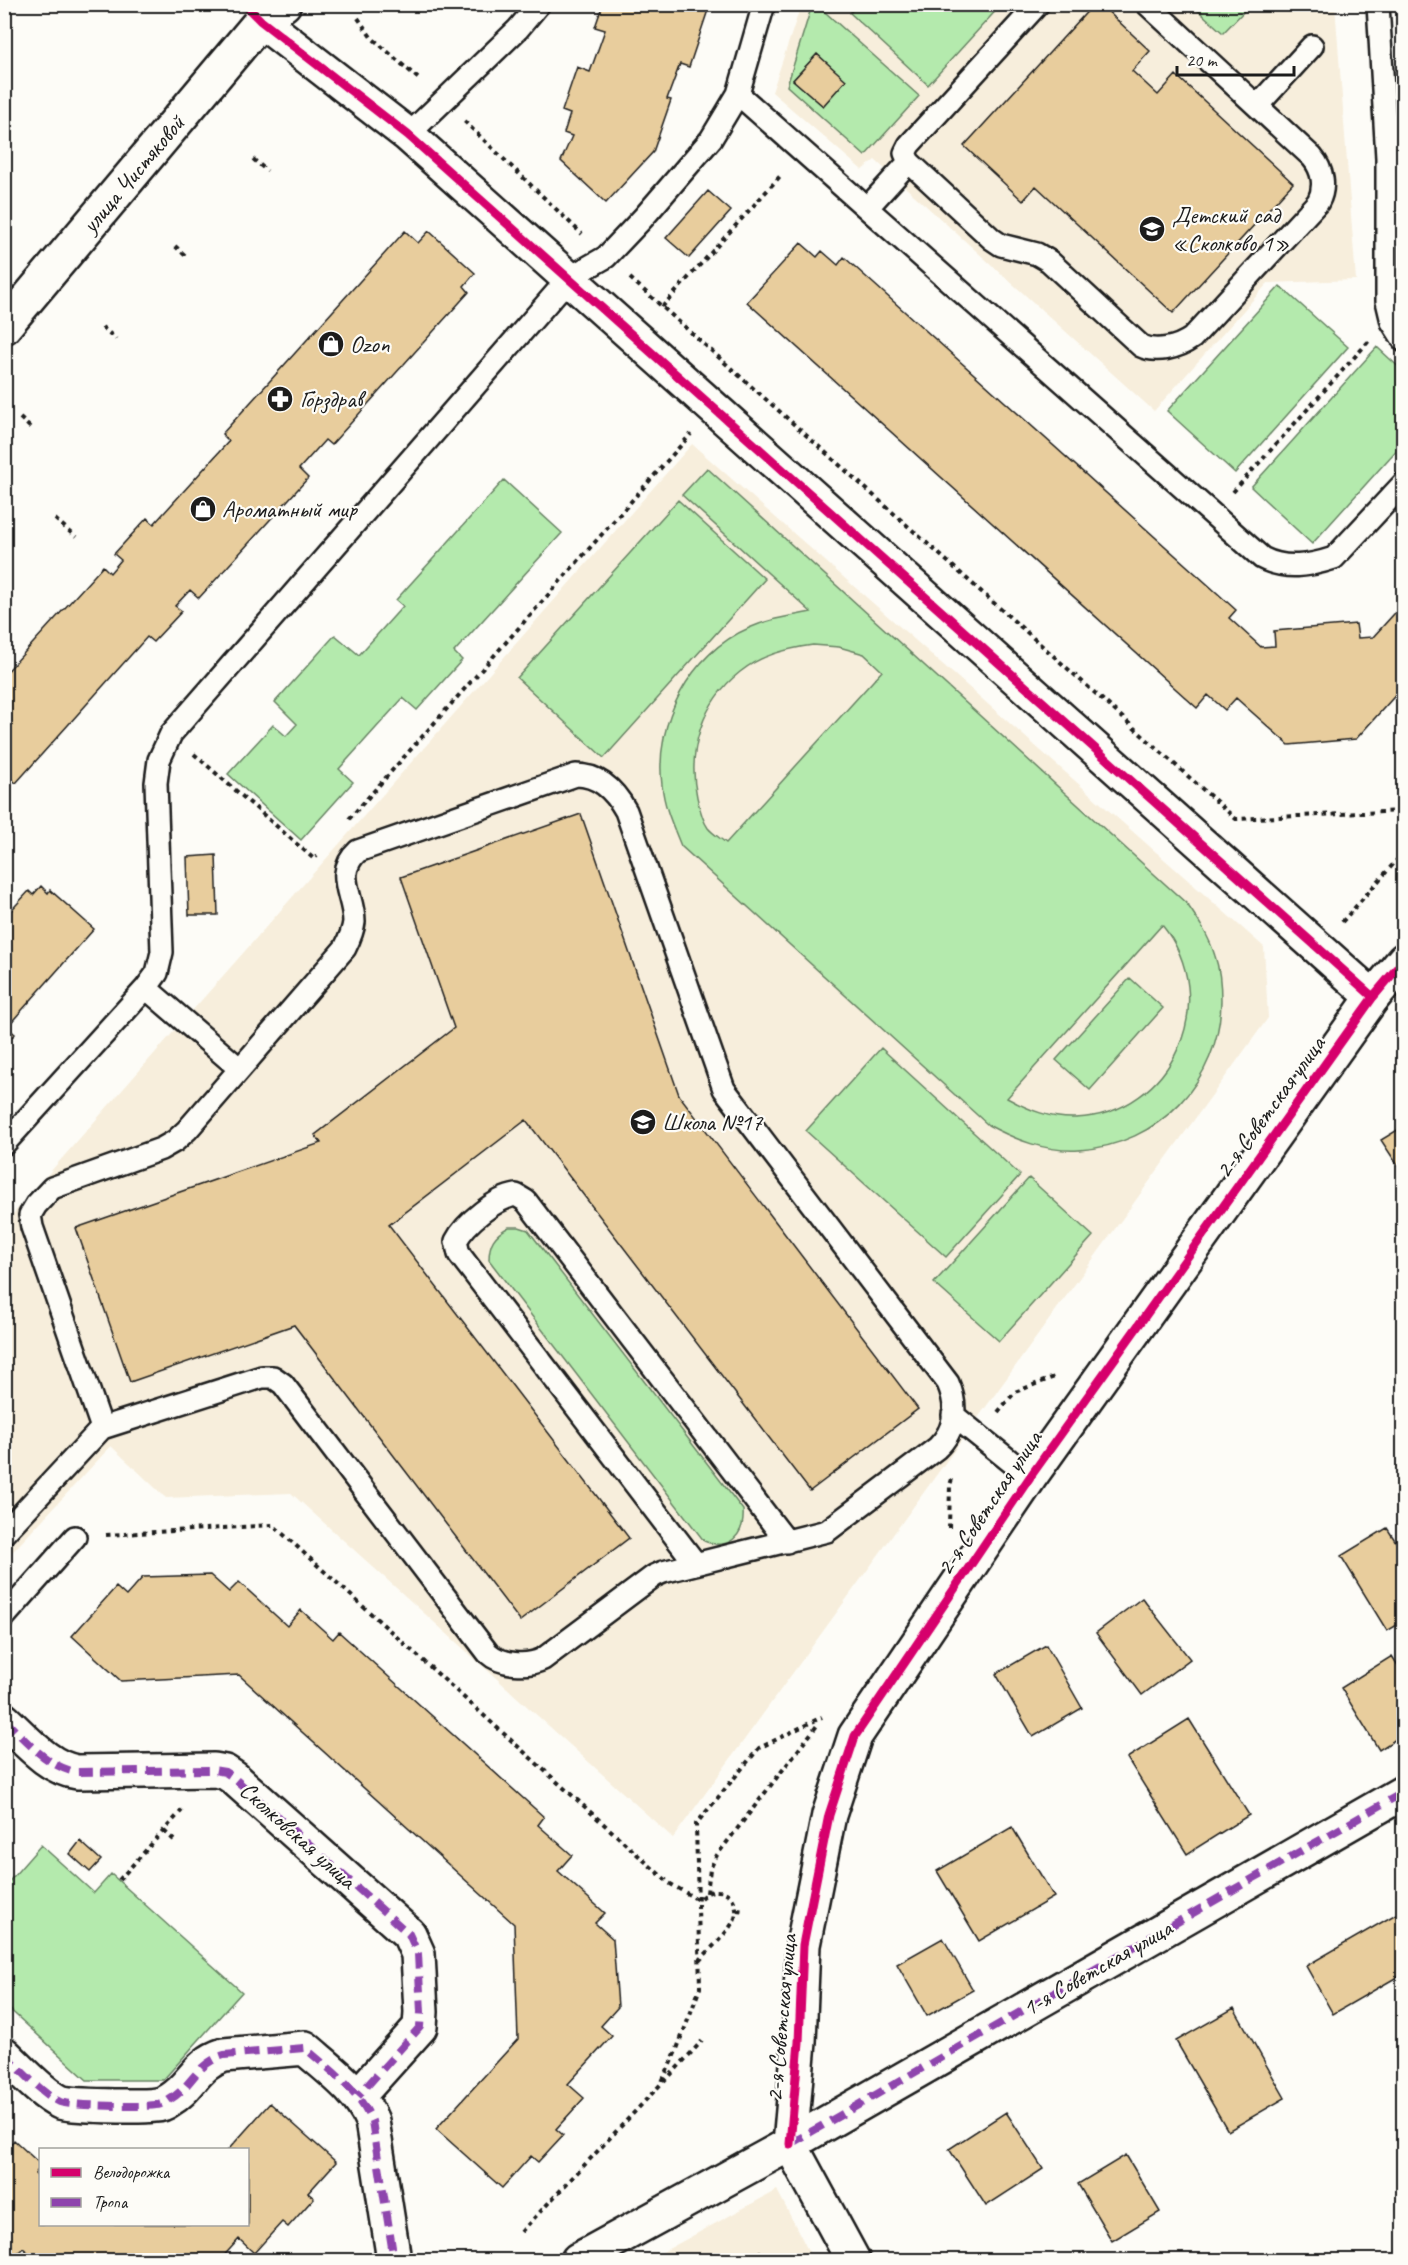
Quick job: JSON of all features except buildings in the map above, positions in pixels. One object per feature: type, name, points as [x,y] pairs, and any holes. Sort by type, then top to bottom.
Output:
[{"type":"street","points":[[263,10],[569,278],[1372,997]]},
{"type":"street","name":"улица Чистяковой","points":[[4,327],[263,10]]},
{"type":"street","name":"2-я Советская улица","points":[[790,2144],[799,2042],[803,1945],[830,1815],[855,1736],[1029,1477],[1372,997],[1404,960]]},
{"type":"street","name":"Сколковская улица","points":[[4,1720],[55,1765],[66,1770],[225,1772],[409,1934],[416,1945],[418,1954],[420,2027],[358,2096]]},
{"type":"street","name":"1-я Советская улица","points":[[578,2260],[790,2144],[1404,1792]]},
{"type":"street","points":[[4,2054],[61,2102],[157,2105],[176,2096],[212,2059],[224,2055],[305,2048],[358,2096],[367,2108],[372,2121],[394,2260]]},
{"type":"street","points":[[790,2144],[853,2260]]},
{"type":"lane","points":[[408,135],[518,29],[539,4]]},
{"type":"lane","points":[[4,1144],[146,988],[157,973],[162,952],[156,783],[159,759],[171,734],[569,278],[606,257],[711,139],[738,94],[764,4]]},
{"type":"lane","points":[[1038,4],[909,145],[905,153],[909,162],[992,239],[1001,245],[1043,257],[1141,345],[1149,350],[1156,350],[1181,345],[1192,339],[1318,202],[1322,194],[1323,183],[1318,164],[1147,4]]},
{"type":"lane","points":[[1378,4],[1395,158],[1387,301],[1392,322],[1404,342]]},
{"type":"lane","points":[[1257,106],[1312,46]]},
{"type":"lane","points":[[738,94],[1263,558],[1285,567],[1323,562],[1334,558],[1404,483]]},
{"type":"lane","points":[[867,208],[909,162]]},
{"type":"lane","points":[[4,1533],[102,1428],[262,1377],[273,1377],[283,1384],[488,1653],[495,1660],[531,1664],[543,1659],[645,1582],[663,1572],[827,1532],[937,1449],[948,1434],[956,1407],[948,1383],[724,1089],[626,811],[620,800],[599,780],[588,775],[576,775],[358,851],[349,859],[345,871],[354,921],[351,936],[345,948],[187,1130],[175,1141],[161,1149],[52,1188],[36,1205],[30,1215],[32,1227],[102,1428]]},
{"type":"lane","points":[[146,988],[240,1069]]},
{"type":"lane","points":[[696,1564],[459,1254],[456,1241],[462,1230],[505,1197],[516,1195],[526,1201],[787,1542]]},
{"type":"lane","points":[[954,1414],[1029,1477]]},
{"type":"lane","points":[[4,1617],[75,1537]]},
{"type":"path","points":[[358,18],[370,37],[443,100],[606,257],[1236,819],[1404,811]]},
{"type":"path","points":[[662,307],[802,151]]},
{"type":"path","points":[[253,159],[267,171]]},
{"type":"path","points":[[175,246],[189,258]]},
{"type":"path","points":[[1213,515],[1371,339],[1392,322]]},
{"type":"path","points":[[102,327],[116,339]]},
{"type":"path","points":[[20,418],[33,430]]},
{"type":"path","points":[[345,824],[662,466]]},
{"type":"path","points":[[55,519],[76,537]]},
{"type":"path","points":[[171,734],[314,860],[322,850]]},
{"type":"path","points":[[1339,925],[1404,852]]},
{"type":"path","points":[[75,1537],[273,1525],[669,1883],[698,1900]]},
{"type":"path","points":[[661,2084],[700,1988],[696,1824],[759,1748],[825,1716],[717,1855],[710,1869],[707,1893]]},
{"type":"path","points":[[119,1880],[217,1771]]},
{"type":"path","points":[[163,1831],[176,1842]]},
{"type":"path","points":[[698,1900],[707,1893],[717,1890],[726,1892],[734,1899],[736,1910],[734,1920],[699,1961]]},
{"type":"path","points":[[736,1910],[745,1911]]},
{"type":"path","points":[[521,2232],[702,2041]]},
{"type":"shaded area","name":"Детский сад «Сколково 1»","points":[[801,5],[1335,5],[1356,280],[1268,283],[1154,411],[875,160],[862,170],[772,92]]},
{"type":"shaded area","name":"Школа №17","points":[[692,444],[1264,947],[1268,1018],[673,1838],[291,1493],[166,1498],[111,1446],[5,1560],[5,1223]]},
{"type":"shaded area","points":[[777,2190],[813,2260],[648,2260]]},
{"type":"green space","points":[[858,4],[1001,5],[928,85],[850,13]]},
{"type":"green space","points":[[812,5],[817,5],[919,96],[865,156],[787,86]],"holes":[[[817,54],[845,80],[823,106],[793,80]]]},
{"type":"green space","points":[[1192,5],[1250,5],[1223,33]]},
{"type":"green space","points":[[1280,286],[1348,347],[1235,473],[1167,411]]},
{"type":"green space","points":[[1377,347],[1403,371],[1403,443],[1312,544],[1251,487]]},
{"type":"green space","points":[[707,468],[1187,904],[1213,949],[1218,967],[1221,1001],[1218,1030],[1210,1057],[1197,1082],[1180,1104],[1159,1122],[1135,1136],[1108,1145],[1079,1150],[1055,1149],[1032,1144],[988,1125],[681,846],[665,801],[661,761],[670,715],[680,693],[693,672],[709,654],[728,639],[765,622],[811,612],[682,495]],"holes":[[[813,645],[839,647],[864,654],[882,671],[726,843],[710,830],[704,821],[694,780],[696,745],[707,713],[727,684],[748,666],[774,654]],[[1162,925],[1180,955],[1188,986],[1187,1018],[1178,1048],[1162,1075],[1139,1097],[1110,1112],[1076,1118],[1040,1113],[1007,1098]]]},
{"type":"green space","points":[[504,480],[562,533],[454,652],[462,660],[417,710],[403,698],[339,769],[353,782],[301,840],[228,774],[273,725],[286,736],[297,724],[275,702],[335,635],[359,655],[403,606],[396,600]]},
{"type":"green space","points":[[678,500],[765,579],[604,758],[517,678]]},
{"type":"green space","points":[[1130,978],[1163,1008],[1090,1090],[1056,1060]]},
{"type":"green space","points":[[881,1048],[1020,1175],[946,1257],[806,1131]]},
{"type":"green space","points":[[1029,1178],[1093,1236],[999,1341],[934,1283]]},
{"type":"green space","points":[[509,1227],[528,1230],[743,1510],[741,1527],[734,1539],[721,1544],[704,1541],[489,1260],[493,1240]]},
{"type":"green space","points":[[41,1845],[94,1893],[111,1874],[242,1992],[163,2080],[87,2080],[5,2005],[5,1886]]},
{"type":"marked path","points":[[4,1720],[47,1759],[56,1765],[77,1772],[214,1770],[225,1772],[409,1934],[418,1954],[420,2027],[358,2096]]},
{"type":"marked path","points":[[790,2144],[1404,1792]]},
{"type":"marked path","points":[[4,2054],[38,2087],[60,2102],[137,2106],[158,2105],[166,2102],[177,2095],[206,2064],[224,2055],[305,2048],[352,2090],[372,2121],[394,2260]]},
{"type":"cycle path","points":[[244,4],[261,21],[408,135],[1373,997]]},
{"type":"cycle path","points":[[790,2144],[799,2042],[803,1945],[829,1815],[855,1736],[1030,1477],[1373,997],[1404,960]]},
{"type":"place","name":"Детский сад «Сколково 1»","points":[[1152,229]]},
{"type":"place","name":"Ozon","points":[[331,344]]},
{"type":"place","name":"Горздрав","points":[[280,399]]},
{"type":"place","name":"Ароматный мир","points":[[203,509]]},
{"type":"place","name":"Школа №17","points":[[643,1122]]}]
